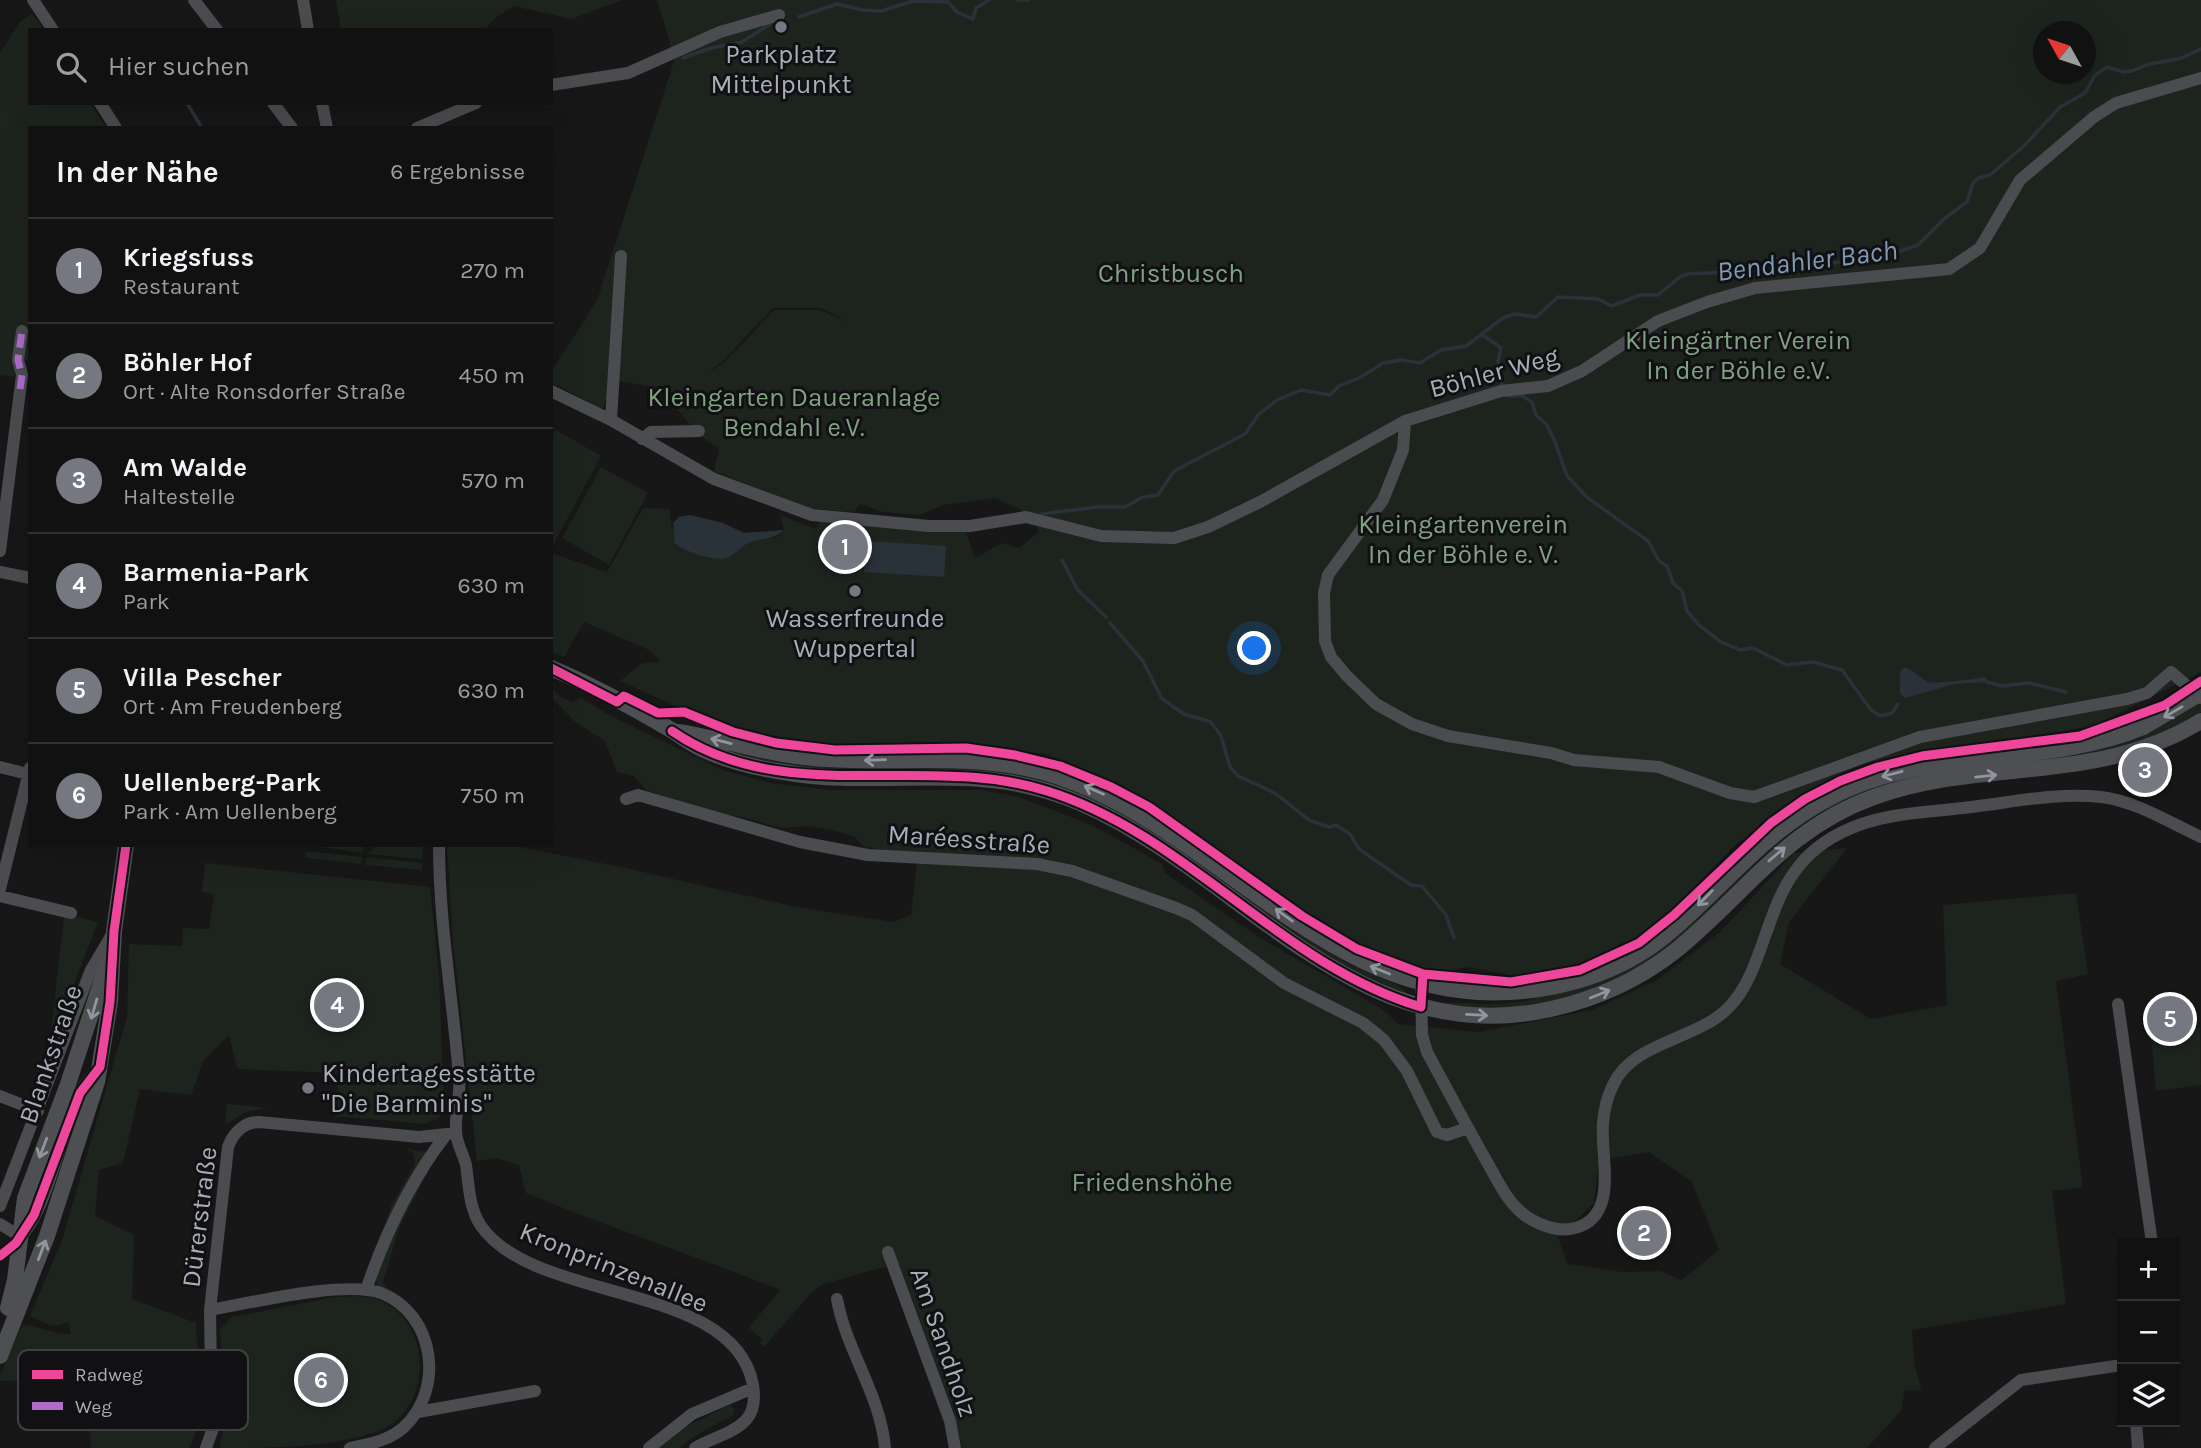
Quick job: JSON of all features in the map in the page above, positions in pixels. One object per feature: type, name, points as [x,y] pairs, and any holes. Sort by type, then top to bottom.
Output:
[{"type":"main road","points":[[553,669],[710,753],[782,772],[849,778],[981,777],[1015,782],[1063,796],[1107,815],[1152,841],[1332,969],[1378,992],[1420,1007],[1464,1014],[1515,1014],[1554,1008],[1596,996],[1646,972],[1672,953],[1783,848],[1845,809],[1879,795],[1918,785],[2080,765],[2157,743],[2201,721]]},
{"type":"main road","points":[[672,731],[806,758],[962,758],[1008,764],[1056,775],[1113,799],[1168,831],[1328,945],[1384,972],[1421,983],[1470,992],[1505,993],[1560,986],[1597,975],[1653,946],[1779,830],[1846,789],[1922,766],[2072,748],[2143,727],[2201,696]]},
{"type":"main road","points":[[114,931],[126,847]]},
{"type":"main road","name":"Blankstraße","points":[[0,1335],[15,1280],[25,1198],[93,1014],[102,976],[112,954],[114,931]]},
{"type":"main road","name":"Blankstraße","points":[[0,1356],[69,1172],[100,1067],[102,976]]},
{"type":"street","points":[[33,0],[52,28]]},
{"type":"street","points":[[194,0],[215,28]]},
{"type":"street","points":[[303,0],[308,28]]},
{"type":"street","points":[[553,85],[628,73],[720,32],[779,15]]},
{"type":"street","name":"Böhler Weg","points":[[642,439],[714,479],[812,514],[929,526],[970,526],[1026,517],[1101,536],[1174,538],[1208,527],[1260,502],[1405,421],[1501,391],[1548,386],[1581,371],[1658,321],[1755,288],[1949,269],[1980,248],[2020,180],[2094,117],[2116,103],[2201,78]]},
{"type":"street","points":[[101,105],[115,126]]},
{"type":"street","points":[[275,105],[290,126]]},
{"type":"street","points":[[322,105],[327,126]]},
{"type":"street","points":[[422,126],[471,105]]},
{"type":"street","points":[[611,420],[621,256]]},
{"type":"street","points":[[0,551],[26,376],[18,360],[22,331]]},
{"type":"street","points":[[553,392],[611,420],[642,439],[651,432],[699,431]]},
{"type":"street","points":[[1405,421],[1403,450],[1384,500],[1328,575],[1323,620],[1325,642],[1339,666],[1376,704],[1412,724],[1448,736],[1528,748],[1574,760],[1662,767],[1730,793],[1754,797],[1920,737],[2147,693],[2171,671],[2201,696]]},
{"type":"street","points":[[0,572],[28,578]]},
{"type":"street","points":[[0,767],[28,771]]},
{"type":"street","points":[[0,889],[28,775]]},
{"type":"street","name":"Maréesstraße","points":[[626,799],[638,794],[800,842],[868,855],[1054,867],[1114,884],[1176,908],[1192,915],[1284,984],[1363,1023],[1384,1040],[1407,1071],[1437,1132],[1447,1135],[1468,1128]]},
{"type":"street","points":[[1421,983],[1423,1042],[1503,1189],[1522,1214],[1537,1223],[1557,1229],[1573,1229],[1594,1217],[1603,1201],[1603,1122],[1613,1084],[1620,1074],[1644,1054],[1693,1032],[1727,1009],[1743,988],[1776,900],[1787,880],[1819,846],[1860,824],[1878,819],[2068,796],[2104,797],[2138,807],[2201,837]]},
{"type":"street","points":[[366,1290],[378,1253],[403,1199],[451,1134],[460,1081],[441,905],[439,847]]},
{"type":"street","points":[[0,896],[71,913]]},
{"type":"street","points":[[0,1206],[38,1111],[102,976],[114,931]]},
{"type":"street","points":[[2118,1004],[2151,1238]]},
{"type":"street","points":[[0,1256],[25,1231],[38,1206],[80,1093],[100,1067]]},
{"type":"street","points":[[0,1096],[38,1111]]},
{"type":"street","name":"Dürerstraße","points":[[211,1350],[210,1310],[228,1147],[239,1130],[259,1122],[419,1137],[451,1134]]},
{"type":"street","name":"Kronprinzenallee","points":[[451,1134],[465,1161],[474,1213],[481,1226],[499,1244],[571,1279],[646,1299],[678,1311],[736,1347],[747,1364],[753,1388]]},
{"type":"street","points":[[0,1224],[13,1232],[25,1231]]},
{"type":"street","name":"Am Sandholz","points":[[888,1252],[950,1420],[955,1448]]},
{"type":"street","points":[[210,1310],[345,1289],[366,1290],[398,1303],[422,1332],[428,1351],[430,1384],[418,1412],[404,1428],[389,1438],[350,1448]]},
{"type":"street","points":[[836,1299],[840,1317],[878,1416],[885,1448]]},
{"type":"street","points":[[1935,1448],[2021,1380],[2117,1366]]},
{"type":"street","points":[[649,1448],[692,1415],[753,1388],[754,1399],[748,1417],[740,1426],[695,1448]]},
{"type":"street","points":[[418,1412],[535,1391]]},
{"type":"street","points":[[2136,1427],[2138,1448]]},
{"type":"street","name":"Dürerstraße","points":[[206,1448],[212,1430]]},
{"type":"green space","points":[[336,0],[622,0],[571,19],[514,6],[494,19],[487,28],[341,28]]},
{"type":"green space","name":"Christbusch","points":[[657,0],[2201,0],[2201,672],[2093,726],[1863,763],[1802,794],[1734,846],[1671,912],[1638,938],[1608,956],[1571,971],[1530,979],[1469,967],[1434,973],[1401,967],[1346,946],[1215,848],[1124,786],[1045,754],[937,742],[818,748],[702,718],[620,681],[642,663],[661,661],[649,650],[584,622],[564,657],[553,653],[553,554],[607,572],[643,508],[669,509],[672,528],[707,555],[720,558],[751,541],[777,537],[784,530],[780,515],[815,529],[822,518],[966,531],[975,558],[1002,543],[1019,548],[1039,532],[1034,516],[995,498],[943,505],[920,515],[883,512],[860,504],[854,512],[804,508],[714,471],[719,449],[699,435],[660,389],[611,379],[610,392],[602,409],[553,383],[553,369],[597,301],[675,58],[669,55],[670,42]],"holes":[[[773,308],[821,308],[850,323],[820,310],[774,310],[724,363],[705,374],[722,362]]]},
{"type":"green space","points":[[32,13],[42,28],[28,28],[28,105],[91,105],[105,126],[28,126],[28,361],[16,359],[14,377],[0,375],[0,53],[20,22]]},
{"type":"green space","points":[[556,430],[601,456],[553,545],[553,435]]},
{"type":"green space","points":[[601,467],[648,493],[609,565],[562,538]]},
{"type":"green space","name":"Friedenshöhe","points":[[553,689],[572,702],[581,698],[611,716],[723,770],[770,783],[830,790],[983,790],[1019,797],[1092,825],[1162,864],[1165,873],[1259,937],[1380,1008],[1399,1024],[1479,1032],[1592,1010],[1657,980],[1720,932],[1794,853],[1847,848],[1789,922],[1780,964],[1871,1019],[1947,1005],[1943,905],[2076,893],[2088,974],[2056,981],[2083,1187],[2052,1191],[2066,1304],[1912,1330],[1915,1367],[1922,1391],[1905,1390],[1901,1411],[1867,1448],[962,1448],[954,1412],[899,1263],[823,1284],[811,1293],[764,1347],[760,1343],[763,1340],[749,1328],[780,1290],[526,1193],[519,1165],[497,1158],[477,1161],[453,942],[447,847],[520,847],[796,907],[893,922],[911,915],[918,855],[864,847],[855,837],[836,831],[809,826],[781,828],[738,816],[720,817],[646,790],[634,776],[617,772],[605,741],[574,721],[553,699]],"holes":[[[1649,1152],[1692,1182],[1719,1250],[1681,1280],[1661,1271],[1623,1272],[1567,1264],[1558,1237],[1594,1203],[1599,1160]]]},
{"type":"green space","points":[[2201,701],[2201,712],[2171,728],[2104,752],[1883,793],[1828,810],[1779,842],[1685,933],[1659,954],[1600,986],[1568,998],[1535,1005],[1467,1007],[1434,1002],[1521,1002],[1583,987],[1745,868],[1814,813],[1865,789],[1920,774],[2069,756],[2107,747],[2169,721]]},
{"type":"green space","points":[[711,743],[952,764],[1034,776],[1068,786],[1127,814],[1210,869],[1297,933],[1345,962],[1401,987],[1408,995],[1362,975],[1318,950],[1153,834],[1110,809],[1064,789],[1008,775],[980,772],[808,769],[719,750]]},
{"type":"green space","points":[[320,847],[364,847],[363,853]]},
{"type":"green space","points":[[375,847],[423,847],[422,859],[366,854]]},
{"type":"green space","points":[[305,851],[363,857],[362,864],[306,858]]},
{"type":"green space","points":[[366,857],[423,863],[422,870],[365,865]]},
{"type":"green space","points":[[205,863],[430,887],[439,975],[444,1109],[438,1119],[424,1124],[335,1116],[339,1073],[237,1069],[229,1035],[203,1061],[191,1095],[140,1089],[123,1163],[99,1170],[95,1216],[134,1235],[132,1299],[196,1323],[198,1350],[18,1350],[18,1381],[0,1381],[0,1375],[22,1325],[71,1334],[68,1322],[53,1325],[30,1316],[62,1240],[127,1017],[129,944],[182,946],[183,928],[209,929],[214,895],[202,891]]},
{"type":"green space","points":[[70,915],[98,922],[49,1049],[64,917]]},
{"type":"green space","points":[[2200,1027],[2201,1085],[2156,1091],[2151,1034]]},
{"type":"green space","points":[[227,1104],[268,1108],[245,1112],[225,1125]]},
{"type":"green space","points":[[407,1149],[426,1152],[373,1259],[392,1204],[415,1164],[413,1153]]},
{"type":"green space","points":[[426,1171],[428,1172],[399,1228],[383,1282],[386,1287],[409,1302],[403,1303],[378,1287],[375,1277],[379,1261]]},
{"type":"green space","points":[[336,1297],[368,1297],[389,1305],[404,1319],[414,1337],[419,1357],[419,1379],[413,1399],[401,1416],[383,1429],[365,1435],[303,1446],[220,1448],[223,1430],[248,1430],[248,1350],[221,1350],[220,1329],[232,1317]]},
{"type":"green space","points":[[730,1405],[735,1410],[733,1415],[679,1448],[657,1448],[683,1428]]},
{"type":"green space","points":[[90,1430],[196,1430],[189,1448],[91,1448]]},
{"type":"shaded area","points":[[690,515],[723,523],[744,533],[784,530],[774,537],[750,542],[726,558],[707,557],[675,543],[673,523],[679,517]]},
{"type":"shaded area","points":[[866,541],[946,546],[944,577],[864,572]]},
{"type":"shaded area","points":[[1904,667],[1928,682],[1986,677],[1987,682],[1955,684],[1905,698],[1900,693],[1900,672]]},
{"type":"waterway","points":[[799,17],[837,4],[881,11],[913,1],[948,2],[957,12],[973,19],[976,8],[989,0]]},
{"type":"waterway","points":[[1018,0],[1028,0]]},
{"type":"waterway","points":[[683,58],[711,48],[742,42],[770,24]]},
{"type":"waterway","name":"Bendahler Bach","points":[[1041,514],[1097,507],[1125,507],[1143,497],[1158,495],[1174,471],[1245,434],[1258,415],[1277,400],[1301,390],[1330,395],[1339,386],[1361,377],[1383,363],[1401,360],[1420,363],[1441,350],[1466,346],[1503,318],[1514,314],[1536,317],[1558,297],[1598,299],[1612,306],[1640,295],[1658,295],[1681,276],[1688,274],[1762,270],[1779,258],[1802,261],[1809,266],[1887,256],[1918,245],[1945,218],[1967,202],[1973,183],[1978,178],[1990,175],[2024,146],[2060,107],[2085,93],[2095,75],[2107,67],[2124,72],[2132,71],[2149,64],[2179,59],[2201,49]]},
{"type":"waterway","name":"Bendahler Bach","points":[[188,105],[201,126]]},
{"type":"waterway","points":[[1483,335],[1501,348],[1498,361],[1502,386]]},
{"type":"waterway","points":[[1508,396],[1523,396],[1532,402],[1536,415],[1547,425],[1567,476],[1588,498],[1648,541],[1659,561],[1667,566],[1673,583],[1682,591],[1687,611],[1699,625],[1721,642],[1740,650],[1753,648],[1787,665],[1813,662],[1842,670],[1871,710],[1880,716],[1892,713],[1898,704]]},
{"type":"waterway","points":[[1062,560],[1077,589],[1106,617]]},
{"type":"waterway","points":[[1110,623],[1143,661],[1162,699],[1184,714],[1211,722],[1221,736],[1230,767],[1238,776],[1275,793],[1309,820],[1329,827],[1336,825],[1350,834],[1359,849],[1411,885],[1422,886],[1446,915],[1454,938]]},
{"type":"waterway","points":[[1987,682],[2002,686],[2029,683],[2066,692]]},
{"type":"marked path","points":[[20,389],[22,375],[18,360],[22,331]]},
{"type":"cycle path","points":[[553,669],[617,702],[624,696],[658,713],[684,712],[733,732],[776,743],[835,750],[966,748],[1015,755],[1060,766],[1111,787],[1149,807],[1302,916],[1357,949],[1423,974],[1511,982],[1580,970],[1639,943],[1674,915],[1771,823],[1805,799],[1840,781],[1878,767],[1922,756],[2080,736],[2165,705],[2201,681]]},
{"type":"cycle path","points":[[672,731],[716,754],[761,768],[808,774],[952,776],[1000,780],[1047,791],[1098,811],[1145,837],[1277,931],[1322,961],[1370,987],[1421,1007],[1423,974]]},
{"type":"cycle path","points":[[0,1256],[16,1243],[34,1215],[80,1093],[100,1067],[110,1002],[114,931],[126,847]]},
{"type":"place","name":"Parkplatz Mittelpunkt","points":[[781,27]]},
{"type":"place","name":"Kriegsfuss","points":[[845,547]]},
{"type":"place","name":"Wasserfreunde Wuppertal","points":[[855,591]]},
{"type":"place","name":"Am Walde","points":[[2145,770]]},
{"type":"place","name":"Barmenia-Park","points":[[337,1005]]},
{"type":"place","name":"Villa Pescher","points":[[2170,1019]]},
{"type":"place","name":"Kindertagesstätte \"Die Barminis\"","points":[[308,1088]]},
{"type":"place","name":"Böhler Hof","points":[[1644,1233]]},
{"type":"place","name":"Uellenberg-Park","points":[[321,1380]]},
{"type":"park label","name":"Kleingärtner Verein In der Böhle e.V.","points":[[1738,355]]},
{"type":"park label","name":"Kleingarten Daueranlage Bendahl e.V.","points":[[794,412]]},
{"type":"park label","name":"Kleingartenverein In der Böhle e. V.","points":[[1463,539]]}]
